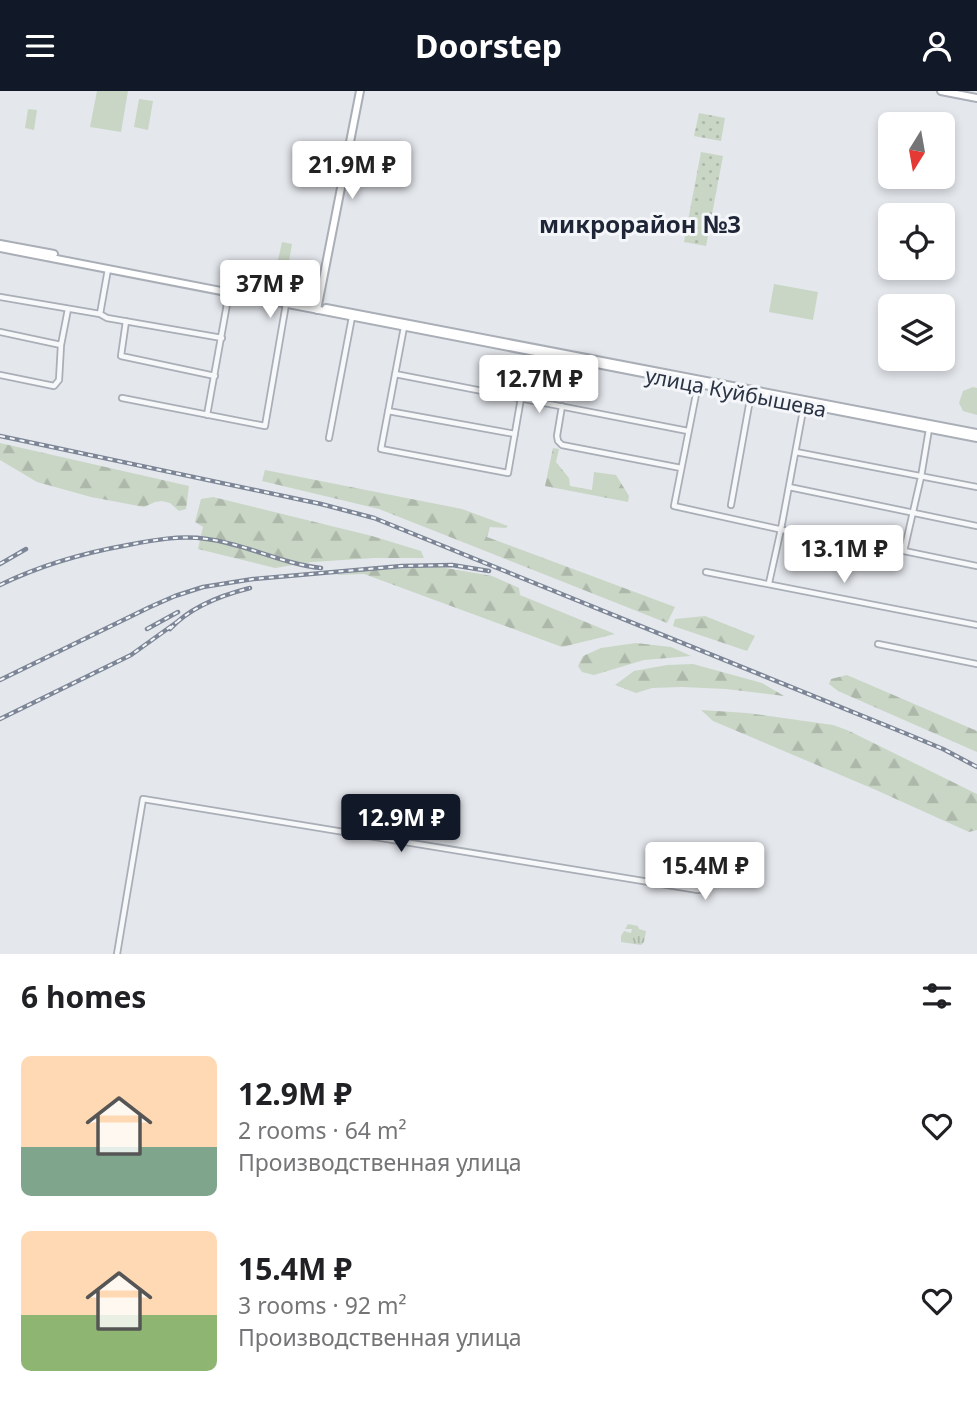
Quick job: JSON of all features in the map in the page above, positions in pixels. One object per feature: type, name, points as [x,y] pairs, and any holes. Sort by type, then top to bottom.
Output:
[{"type":"main road","points":[[317,308],[360,91]]},
{"type":"main road","points":[[941,91],[977,98]]},
{"type":"main road","name":"улица Куйбышева","points":[[0,246],[977,436]]},
{"type":"main road","name":"улица Куйбышева","points":[[229,291],[352,317],[405,325]]},
{"type":"street","points":[[100,314],[108,267]]},
{"type":"street","points":[[207,415],[229,291]]},
{"type":"street","points":[[0,297],[222,338]]},
{"type":"street","points":[[122,398],[265,426],[286,304]]},
{"type":"street","points":[[0,375],[54,386],[59,380],[61,345],[68,309]]},
{"type":"street","points":[[329,438],[352,317]]},
{"type":"street","points":[[126,321],[121,356],[215,376]]},
{"type":"street","points":[[405,325],[381,449],[508,473],[521,398]]},
{"type":"street","points":[[0,332],[61,345]]},
{"type":"street","points":[[540,402],[550,353]]},
{"type":"street","points":[[395,374],[688,431]]},
{"type":"street","points":[[698,382],[674,506],[869,548],[904,551],[977,566]]},
{"type":"street","points":[[731,505],[751,392]]},
{"type":"street","points":[[769,583],[805,402]]},
{"type":"street","points":[[562,406],[557,436],[562,445],[681,468]]},
{"type":"street","points":[[388,411],[515,434]]},
{"type":"street","points":[[904,551],[921,477],[929,426]]},
{"type":"street","points":[[796,452],[977,487]]},
{"type":"street","points":[[789,487],[977,526]]},
{"type":"street","points":[[706,572],[977,625]]},
{"type":"street","points":[[878,644],[977,664]]},
{"type":"street","points":[[117,954],[143,799],[698,890],[708,887],[713,863]]},
{"type":"green space","points":[[97,91],[128,91],[121,132],[90,127]]},
{"type":"green space","points":[[139,99],[153,101],[148,130],[134,127]]},
{"type":"green space","points":[[28,109],[37,110],[34,130],[25,128]]},
{"type":"green space","points":[[699,113],[725,118],[721,141],[694,136]]},
{"type":"green space","points":[[701,152],[723,156],[706,246],[684,242]]},
{"type":"green space","points":[[701,189],[711,191],[707,213],[696,211]]},
{"type":"green space","points":[[282,242],[292,244],[288,267],[277,265]]},
{"type":"green space","points":[[774,284],[818,292],[813,320],[769,312]]},
{"type":"green space","points":[[977,388],[977,415],[963,411],[959,403],[963,391]]},
{"type":"green space","points":[[0,443],[189,486],[186,509],[179,511],[170,503],[162,501],[144,507],[91,497],[37,482],[0,460]]},
{"type":"green space","points":[[553,448],[559,449],[556,462],[569,478],[570,486],[592,490],[594,472],[616,475],[629,496],[628,502],[545,486]]},
{"type":"green space","points":[[265,470],[462,509],[508,526],[490,527],[487,537],[675,607],[667,623],[379,509],[262,481]]},
{"type":"green space","points":[[213,497],[372,536],[421,551],[424,558],[312,562],[275,568],[198,549],[203,527],[195,522],[201,499]]},
{"type":"green space","points":[[440,567],[492,576],[519,588],[520,595],[615,634],[562,647],[364,574],[336,575],[370,570]]},
{"type":"green space","points":[[705,616],[755,636],[747,651],[673,626],[675,619]]},
{"type":"green space","points":[[636,643],[671,647],[691,656],[644,660],[594,675],[582,672],[578,666],[583,656],[601,648]]},
{"type":"green space","points":[[693,664],[762,683],[784,696],[682,687],[652,688],[636,693],[615,685],[634,671]]},
{"type":"green space","points":[[847,675],[977,731],[977,752],[838,691],[829,684],[831,679]]},
{"type":"green space","points":[[701,710],[747,713],[833,725],[847,730],[977,794],[977,830],[969,832],[713,721]]},
{"type":"green space","points":[[628,924],[646,931],[641,945],[621,942],[624,931],[631,933],[632,929],[625,929]]},
{"type":"railway","points":[[0,436],[321,504],[374,518],[907,734],[977,767]]},
{"type":"railway","points":[[0,585],[31,571],[79,556],[138,543],[177,538],[197,538],[236,545],[321,568]]},
{"type":"railway","points":[[0,564],[26,549]]},
{"type":"railway","points":[[0,680],[150,607],[203,587],[253,579],[402,566],[452,565],[489,571]]},
{"type":"railway","points":[[170,629],[207,603],[250,588]]},
{"type":"railway","points":[[147,629],[178,612]]},
{"type":"railway","points":[[0,719],[131,655],[177,622]]},
{"type":"district","name":"микрорайон №3","points":[[640,223]]}]
